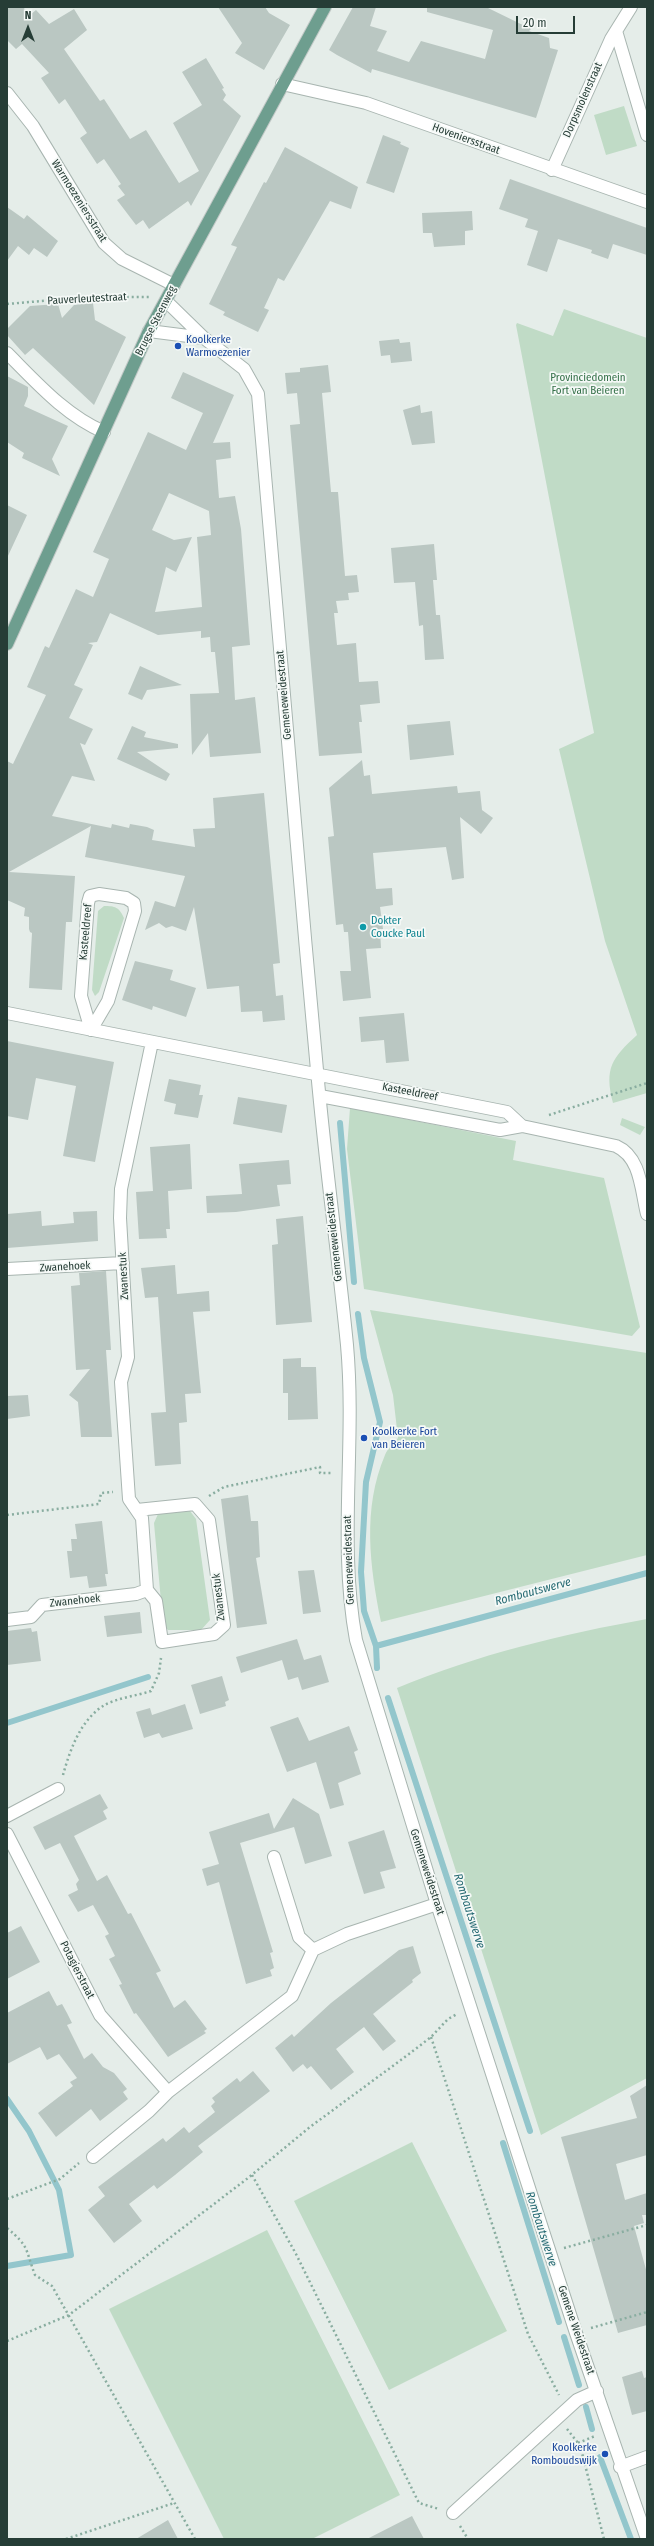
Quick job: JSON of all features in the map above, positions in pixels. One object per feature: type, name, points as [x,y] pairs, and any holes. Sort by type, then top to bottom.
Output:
[{"type":"main road","name":"Brugse Steenweg","points":[[7,644],[149,331],[324,7]]},
{"type":"street","name":"Dorpsmolenstraat","points":[[552,170],[616,31],[631,7]]},
{"type":"street","points":[[616,31],[647,135]]},
{"type":"street","name":"Hoveniersstraat","points":[[282,84],[366,103],[552,170],[647,202]]},
{"type":"street","name":"Warmoezeniersstraat","points":[[7,93],[34,126],[104,243],[122,259],[174,285]]},
{"type":"street","name":"Gemeneweidestraat","points":[[167,299],[204,338],[244,370],[258,394],[317,1074]]},
{"type":"street","points":[[149,331],[204,338]]},
{"type":"street","points":[[7,353],[54,400],[85,424],[104,432]]},
{"type":"street","name":"Kasteeldreef","points":[[99,894],[126,898],[134,903],[136,911],[108,1001],[91,1030],[81,996],[88,902],[90,896],[99,894]]},
{"type":"street","name":"Kasteeldreef","points":[[7,1013],[507,1112],[522,1126]]},
{"type":"street","name":"Zwanestuk","points":[[152,1042],[121,1189],[128,1357],[121,1382],[129,1499],[142,1518],[147,1590],[156,1601],[162,1642],[214,1634],[224,1625],[209,1520],[195,1504]]},
{"type":"street","points":[[317,1074],[320,1096]]},
{"type":"street","name":"Gemeneweidestraat","points":[[320,1096],[347,1345],[351,1410],[347,1557],[350,1601],[356,1640],[437,1904],[472,2006]]},
{"type":"street","name":"Kasteeldreef","points":[[320,1096],[500,1130],[522,1126]]},
{"type":"street","points":[[522,1126],[626,1150],[636,1167],[647,1214]]},
{"type":"street","name":"Zwanehoek","points":[[7,1269],[123,1263]]},
{"type":"street","points":[[137,1510],[195,1504]]},
{"type":"street","name":"Zwanehoek","points":[[7,1620],[31,1617],[42,1605],[136,1594],[147,1590]]},
{"type":"street","points":[[7,1816],[58,1789]]},
{"type":"street","name":"Potagierstraat","points":[[7,1834],[100,2015],[168,2092]]},
{"type":"street","points":[[274,1857],[300,1937],[313,1950]]},
{"type":"street","points":[[93,2157],[149,2111],[168,2092],[292,1996],[313,1950],[347,1934],[437,1904]]},
{"type":"street","name":"Gemene Weidestraat","points":[[472,2006],[576,2333],[597,2391],[620,2467],[647,2539]]},
{"type":"street","points":[[453,2513],[577,2400],[597,2391]]},
{"type":"street","points":[[620,2467],[647,2457]]},
{"type":"path","name":"Pauverleutestraat","points":[[7,304],[87,297],[167,299]]},
{"type":"path","points":[[547,1115],[647,1083]]},
{"type":"path","points":[[195,1504],[224,1487],[320,1467],[320,1473],[349,1473]]},
{"type":"path","points":[[7,1515],[99,1504],[102,1493],[129,1491]]},
{"type":"path","points":[[58,1789],[68,1755],[82,1727],[103,1706],[151,1691],[159,1673],[162,1642]]},
{"type":"path","points":[[7,2341],[69,2315],[252,2175],[310,2127],[431,2037],[448,2019],[472,2006]]},
{"type":"path","points":[[431,2037],[528,2334],[562,2401],[567,2431],[578,2443],[582,2453],[604,2539]]},
{"type":"path","points":[[7,2199],[43,2187],[60,2179],[83,2160],[93,2157]]},
{"type":"path","points":[[252,2175],[296,2254],[419,2503],[453,2513]]},
{"type":"path","points":[[550,2252],[647,2225]]},
{"type":"path","points":[[7,2228],[22,2240],[30,2254],[32,2268],[35,2274],[52,2286],[195,2539]]},
{"type":"path","points":[[576,2333],[647,2312]]},
{"type":"path","points":[[66,2539],[174,2503]]},
{"type":"green space","points":[[624,106],[637,146],[606,155],[594,115]]},
{"type":"green space","name":"Provinciedomein Fort van Beieren","points":[[564,309],[647,338],[647,1093],[613,1103],[609,1081],[612,1064],[621,1050],[637,1035],[605,941],[559,749],[594,733],[516,325],[517,323],[553,336]]},
{"type":"green space","points":[[104,906],[116,908],[120,911],[124,918],[99,992],[95,996],[92,990],[98,911]]},
{"type":"green space","points":[[350,1108],[516,1141],[513,1160],[604,1178],[640,1327],[632,1336],[364,1289],[347,1149]]},
{"type":"green space","points":[[622,1118],[645,1127],[640,1135],[620,1125]]},
{"type":"green space","points":[[370,1310],[647,1353],[647,1555],[381,1622],[371,1559],[371,1517],[373,1496],[378,1475],[386,1453],[398,1438],[393,1395]]},
{"type":"green space","points":[[190,1511],[196,1519],[210,1620],[201,1630],[168,1630],[163,1624],[154,1523],[158,1514]]},
{"type":"green space","points":[[647,1619],[647,2078],[541,2135],[397,1688],[458,1665],[520,1647],[584,1631]]},
{"type":"green space","points":[[412,2142],[507,2331],[389,2390],[294,2201]]},
{"type":"green space","points":[[267,2230],[400,2495],[312,2539],[224,2539],[109,2309]]},
{"type":"building","points":[[7,7],[23,7],[30,15],[36,10],[49,24],[74,9],[87,30],[64,49],[100,101],[104,99],[130,139],[146,130],[179,183],[199,171],[173,123],[202,105],[182,72],[206,58],[224,88],[222,89],[226,95],[223,100],[241,116],[191,206],[188,201],[149,229],[143,220],[136,225],[117,200],[125,195],[118,186],[121,184],[104,159],[97,164],[80,138],[87,133],[65,99],[59,104],[41,78],[49,73],[22,44],[16,49],[7,40]]},
{"type":"building","points":[[218,7],[265,7],[269,13],[290,25],[264,70],[235,53],[242,43]]},
{"type":"building","points":[[353,7],[376,7],[370,26],[387,31],[377,51],[409,62],[421,41],[485,59],[493,30],[427,12],[427,7],[486,7],[531,29],[529,31],[549,38],[550,48],[558,50],[536,118],[372,69],[371,73],[337,55],[329,50]]},
{"type":"building","points":[[383,135],[401,142],[400,144],[409,148],[394,193],[366,183]]},
{"type":"building","points":[[285,147],[358,187],[351,209],[330,201],[284,281],[278,278],[264,308],[269,310],[258,332],[223,315],[225,312],[209,304],[237,247],[231,245],[264,182],[266,183]]},
{"type":"building","points":[[510,179],[647,228],[647,255],[613,244],[608,259],[591,253],[592,250],[558,239],[547,272],[527,265],[538,231],[525,227],[528,219],[499,209]]},
{"type":"building","points":[[7,207],[24,219],[27,215],[58,241],[47,257],[34,248],[29,255],[18,246],[7,261]]},
{"type":"building","points":[[472,211],[473,230],[465,231],[465,245],[434,247],[432,233],[423,233],[422,213]]},
{"type":"building","points":[[93,303],[95,320],[126,337],[94,405],[33,348],[25,355],[7,335],[7,329],[30,306],[58,304],[62,318],[74,305]]},
{"type":"building","points":[[399,339],[400,343],[410,342],[412,361],[391,363],[390,355],[381,356],[379,341]]},
{"type":"building","points":[[328,365],[331,392],[322,393],[331,492],[338,492],[345,576],[357,575],[359,592],[348,593],[349,600],[336,601],[338,613],[334,613],[337,645],[356,643],[359,682],[378,681],[380,703],[360,705],[362,722],[359,722],[362,753],[319,756],[290,425],[300,424],[297,393],[287,394],[285,373],[300,372],[300,368]]},
{"type":"building","points":[[183,372],[234,395],[213,443],[230,442],[231,458],[216,460],[219,498],[235,496],[241,529],[250,645],[232,647],[235,700],[255,697],[261,753],[210,757],[208,733],[192,755],[190,694],[219,693],[215,652],[211,652],[210,637],[201,638],[201,631],[158,635],[110,613],[97,642],[88,643],[93,645],[74,685],[83,689],[69,718],[93,729],[85,745],[80,743],[95,781],[72,776],[52,816],[111,828],[112,824],[129,828],[130,824],[147,827],[154,830],[152,840],[195,847],[193,829],[215,828],[213,798],[264,793],[280,963],[273,964],[276,996],[283,995],[285,1020],[263,1022],[262,1011],[241,1012],[239,986],[207,989],[194,907],[186,931],[172,926],[166,928],[159,923],[145,930],[155,901],[175,907],[185,876],[85,857],[91,826],[9,872],[75,876],[72,922],[66,922],[62,990],[29,988],[32,933],[29,929],[29,917],[24,916],[25,908],[7,900],[7,761],[13,764],[46,695],[27,687],[45,646],[49,648],[76,589],[93,597],[109,559],[93,552],[148,432],[186,450],[203,413],[171,398]],"holes":[[[169,493],[209,511],[211,535],[197,537],[202,607],[155,612],[166,567],[176,572],[192,537],[174,540],[152,530]]]},
{"type":"building","points":[[7,376],[28,387],[28,396],[24,406],[68,426],[52,459],[60,476],[22,458],[24,453],[7,442]]},
{"type":"building","points":[[420,405],[421,413],[432,411],[435,443],[412,445],[403,410]]},
{"type":"building","points":[[7,505],[27,515],[7,558]]},
{"type":"building","points":[[434,544],[437,580],[433,580],[436,615],[440,615],[444,659],[425,660],[423,625],[419,626],[415,582],[394,583],[391,548]]},
{"type":"building","points":[[140,666],[182,685],[147,690],[142,700],[128,694]]},
{"type":"building","points":[[450,721],[454,755],[410,760],[407,725]]},
{"type":"building","points":[[132,726],[146,732],[144,737],[178,744],[178,748],[137,752],[170,774],[166,781],[117,759]]},
{"type":"building","points":[[362,760],[364,776],[370,775],[372,794],[457,786],[458,793],[480,791],[482,810],[493,818],[481,834],[460,817],[464,878],[452,880],[446,847],[373,853],[376,889],[392,888],[393,905],[380,907],[383,929],[380,929],[381,948],[366,949],[371,998],[343,1001],[340,971],[351,971],[348,932],[344,932],[343,924],[336,925],[328,837],[334,836],[329,788]]},
{"type":"building","points":[[135,961],[173,970],[170,980],[196,988],[186,1017],[153,1006],[152,1010],[122,1000]]},
{"type":"building","points":[[404,1013],[409,1061],[386,1063],[384,1040],[361,1042],[359,1017]]},
{"type":"building","points":[[7,1041],[114,1062],[95,1162],[63,1156],[76,1086],[36,1078],[28,1120],[7,1116]]},
{"type":"building","points":[[169,1079],[201,1085],[199,1095],[203,1095],[198,1118],[174,1114],[176,1104],[164,1101]]},
{"type":"building","points":[[238,1097],[287,1105],[282,1133],[233,1124]]},
{"type":"building","points":[[190,1144],[192,1189],[168,1191],[170,1229],[166,1229],[167,1238],[139,1239],[136,1192],[153,1191],[150,1147]]},
{"type":"building","points":[[289,1160],[291,1184],[277,1185],[280,1206],[236,1212],[207,1213],[206,1196],[242,1194],[239,1164]]},
{"type":"building","points":[[41,1211],[42,1226],[74,1223],[73,1212],[97,1211],[98,1241],[7,1248],[7,1214]]},
{"type":"building","points":[[303,1216],[312,1322],[276,1325],[272,1245],[278,1244],[276,1219]]},
{"type":"building","points":[[175,1265],[177,1294],[209,1291],[210,1311],[193,1312],[201,1393],[185,1394],[187,1422],[179,1423],[181,1464],[155,1466],[151,1413],[166,1412],[158,1297],[145,1298],[141,1268]]},
{"type":"building","points":[[106,1271],[111,1350],[106,1350],[112,1437],[81,1437],[78,1402],[69,1395],[90,1369],[76,1370],[71,1286],[80,1285],[79,1273]]},
{"type":"building","points":[[301,1358],[301,1367],[316,1367],[318,1419],[288,1420],[288,1393],[283,1393],[283,1359]]},
{"type":"building","points":[[28,1395],[30,1416],[7,1419],[7,1396]]},
{"type":"building","points":[[248,1495],[251,1521],[258,1521],[260,1557],[256,1558],[267,1624],[237,1628],[221,1499]]},
{"type":"building","points":[[102,1521],[108,1574],[105,1574],[107,1586],[89,1588],[87,1576],[70,1578],[67,1551],[72,1551],[71,1539],[77,1539],[75,1524]]},
{"type":"building","points":[[314,1570],[321,1612],[303,1614],[298,1571]]},
{"type":"building","points":[[140,1612],[142,1633],[107,1637],[104,1616]]},
{"type":"building","points":[[31,1628],[32,1632],[37,1631],[41,1661],[7,1665],[7,1631]]},
{"type":"building","points":[[297,1639],[304,1660],[321,1655],[329,1682],[302,1690],[298,1677],[288,1680],[282,1660],[241,1673],[236,1657]]},
{"type":"building","points":[[222,1676],[229,1700],[225,1702],[226,1706],[200,1714],[191,1685]]},
{"type":"building","points":[[185,1704],[193,1729],[162,1738],[159,1733],[144,1738],[136,1712],[150,1708],[152,1715]]},
{"type":"building","points":[[298,1717],[309,1741],[349,1726],[358,1750],[354,1752],[361,1774],[338,1783],[344,1805],[330,1809],[316,1762],[287,1772],[270,1727]]},
{"type":"building","points":[[100,1794],[108,1808],[103,1811],[107,1819],[74,1836],[97,1881],[107,1875],[128,1914],[131,1913],[161,1971],[156,1973],[174,2008],[185,2000],[207,2029],[204,2031],[206,2033],[168,2057],[136,2013],[134,2014],[119,1985],[122,1984],[109,1959],[115,1956],[105,1936],[109,1934],[93,1905],[78,1912],[68,1895],[78,1890],[76,1884],[79,1880],[60,1843],[45,1850],[33,1827]]},
{"type":"building","points":[[293,1798],[319,1814],[332,1856],[305,1864],[294,1827],[240,1843],[273,1952],[270,1953],[274,1968],[270,1970],[272,1976],[246,1984],[219,1882],[207,1886],[202,1869],[219,1864],[209,1832],[269,1813],[274,1829]]},
{"type":"building","points":[[384,1830],[396,1868],[380,1872],[385,1888],[364,1894],[348,1842]]},
{"type":"building","points":[[21,1926],[40,1962],[7,1979],[7,1933]]},
{"type":"building","points":[[413,1946],[421,1973],[412,1980],[413,1982],[373,2014],[396,2041],[383,2051],[364,2027],[336,2049],[354,2072],[331,2090],[311,2066],[307,2069],[303,2064],[293,2072],[275,2048],[292,2034],[294,2037],[331,2003],[399,1950]]},
{"type":"building","points":[[49,1991],[57,2006],[62,2004],[67,2013],[72,2023],[67,2025],[84,2059],[92,2053],[103,2067],[114,2073],[127,2089],[123,2092],[128,2099],[100,2121],[91,2109],[56,2137],[38,2113],[73,2086],[70,2082],[77,2078],[59,2054],[47,2060],[40,2047],[7,2064],[7,2013]]},
{"type":"building","points":[[253,2071],[270,2091],[198,2146],[203,2152],[175,2175],[157,2189],[154,2185],[129,2204],[142,2221],[114,2243],[88,2210],[105,2196],[98,2187],[163,2138],[166,2142],[184,2127],[189,2133],[215,2112],[211,2106],[215,2102],[212,2098],[237,2078],[240,2082]]},
{"type":"building","points":[[647,2085],[647,2155],[616,2164],[625,2200],[647,2193],[647,2215],[642,2215],[644,2223],[634,2226],[647,2273],[647,2325],[618,2333],[561,2137],[637,2118],[630,2096]]},
{"type":"building","points":[[642,2371],[644,2378],[647,2377],[647,2411],[632,2415],[622,2377]]},
{"type":"building","points":[[412,2516],[424,2539],[367,2539]]},
{"type":"building","points":[[168,2520],[178,2539],[136,2539]]},
{"type":"waterway","points":[[340,1123],[354,1282]]},
{"type":"waterway","points":[[358,1314],[364,1358],[380,1422],[366,1482],[361,1572],[364,1611],[376,1646]]},
{"type":"waterway","name":"Rombautswerve","points":[[377,1668],[376,1646],[647,1573]]},
{"type":"waterway","points":[[7,1723],[148,1677]]},
{"type":"waterway","name":"Rombautswerve","points":[[388,1698],[530,2131]]},
{"type":"waterway","points":[[7,2099],[29,2131],[59,2190],[71,2255],[7,2266]]},
{"type":"waterway","name":"Rombautswerve","points":[[503,2143],[559,2322]]},
{"type":"waterway","name":"Rombautswerve","points":[[564,2337],[579,2385]]},
{"type":"waterway","name":"Rombautswerve","points":[[586,2407],[592,2429]]},
{"type":"waterway","name":"Rombautswerve","points":[[600,2457],[631,2539]]},
{"type":"place","name":"Koolkerke Warmoezenier","points":[[178,346]]},
{"type":"place","name":"Dokter Coucke Paul","points":[[363,927]]},
{"type":"place","name":"Koolkerke Fort van Beieren","points":[[364,1438]]},
{"type":"place","name":"Koolkerke Romboudswijk","points":[[605,2454]]}]
